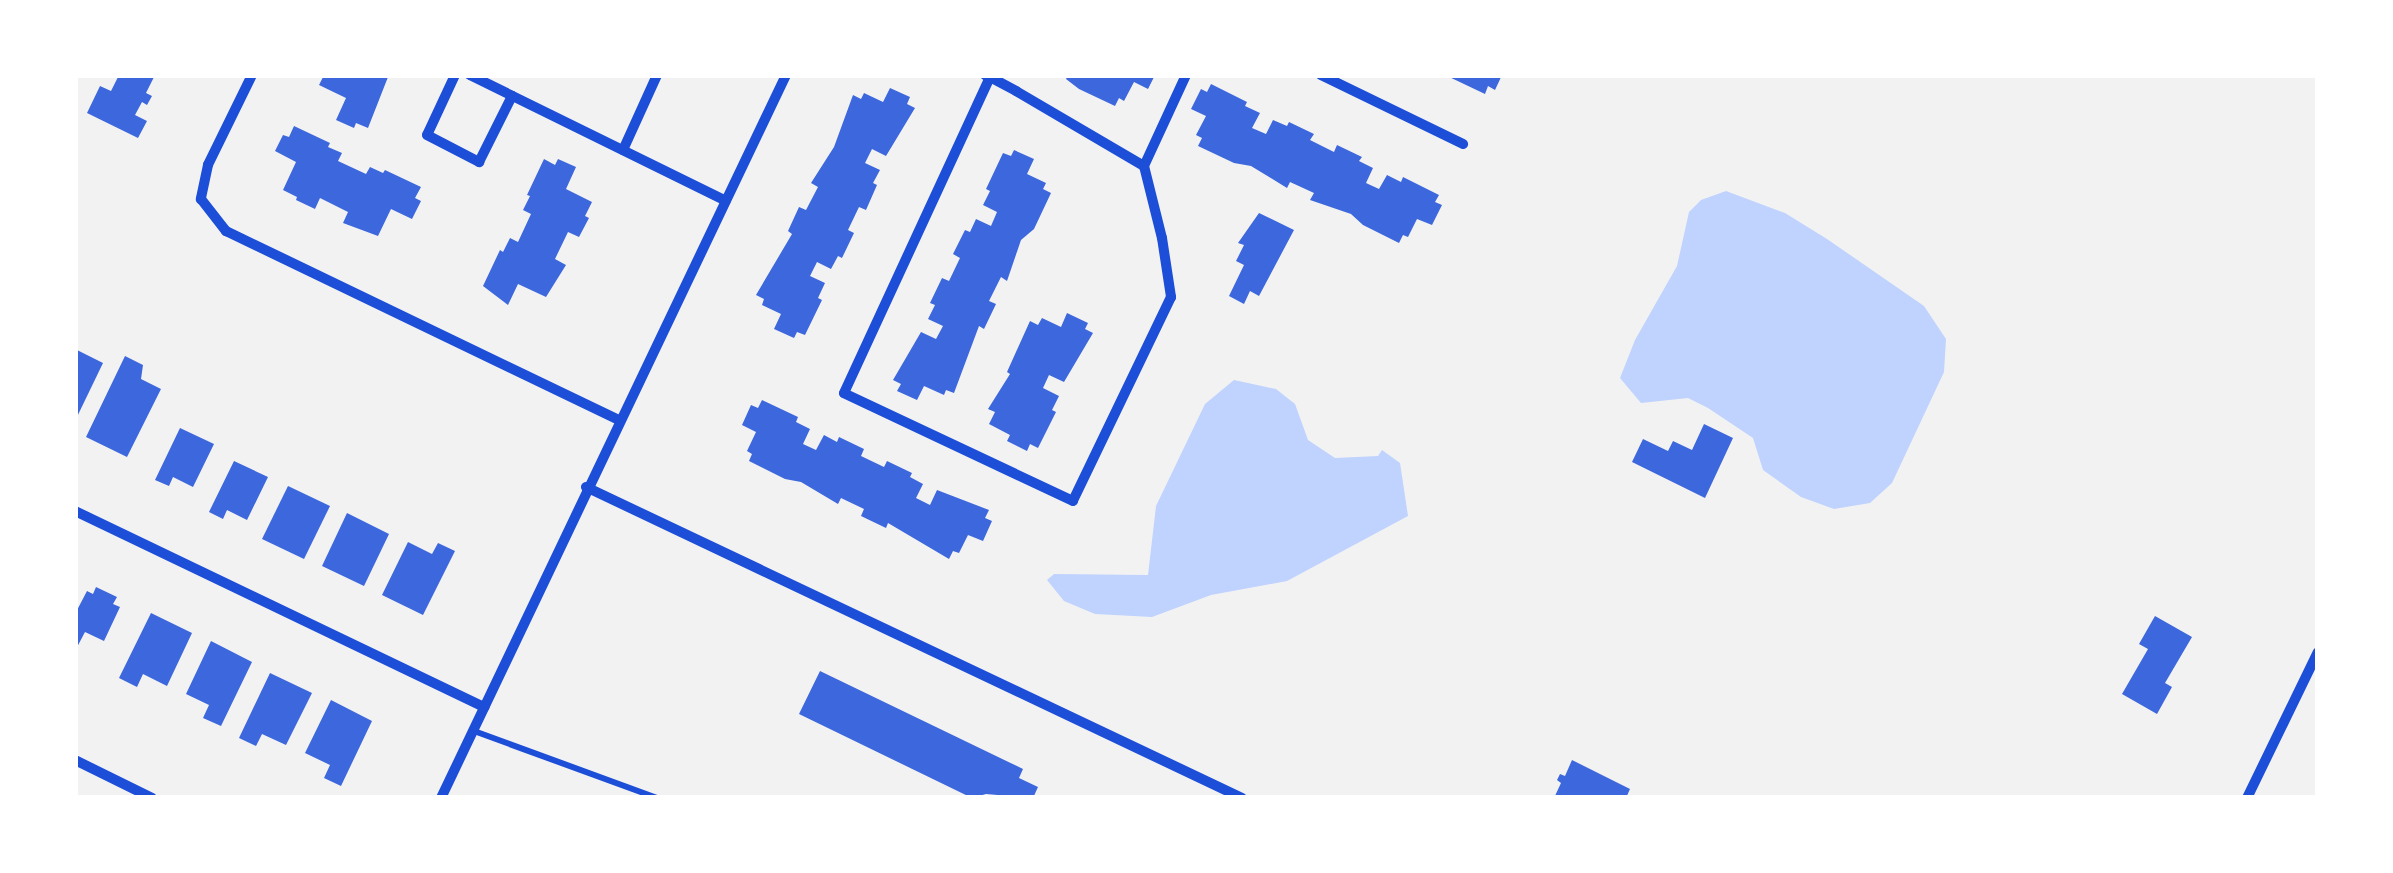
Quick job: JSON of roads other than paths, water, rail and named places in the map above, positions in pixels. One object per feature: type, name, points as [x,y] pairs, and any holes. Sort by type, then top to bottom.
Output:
[{"type":"street","points":[[252,75],[208,165],[200,199],[226,231],[618,420]]},
{"type":"street","points":[[455,75],[427,135],[479,162],[512,96]]},
{"type":"street","points":[[470,75],[726,201]]},
{"type":"street","points":[[623,150],[657,75]]},
{"type":"street","points":[[441,798],[586,487],[786,75]]},
{"type":"street","points":[[1144,166],[987,76],[844,393],[1073,501],[1171,296],[1144,166],[1186,75]]},
{"type":"street","points":[[1321,75],[1462,144]]},
{"type":"street","points":[[586,487],[1242,798]]},
{"type":"street","points":[[75,511],[485,707]]},
{"type":"street","points":[[2247,798],[2318,652]]},
{"type":"street","points":[[75,760],[152,798]]},
{"type":"lane","points":[[474,731],[658,798]]},
{"type":"water","points":[[1726,191],[1785,213],[1827,239],[1924,306],[1946,339],[1944,372],[1892,483],[1870,503],[1834,509],[1801,497],[1763,470],[1753,438],[1708,408],[1688,398],[1641,403],[1620,378],[1635,340],[1677,266],[1689,212],[1701,200]]},
{"type":"water","points":[[1234,380],[1276,389],[1295,404],[1308,440],[1335,458],[1378,456],[1382,450],[1400,463],[1408,516],[1287,581],[1211,595],[1152,617],[1095,614],[1064,601],[1047,580],[1054,574],[1148,575],[1156,506],[1205,404]]}]
